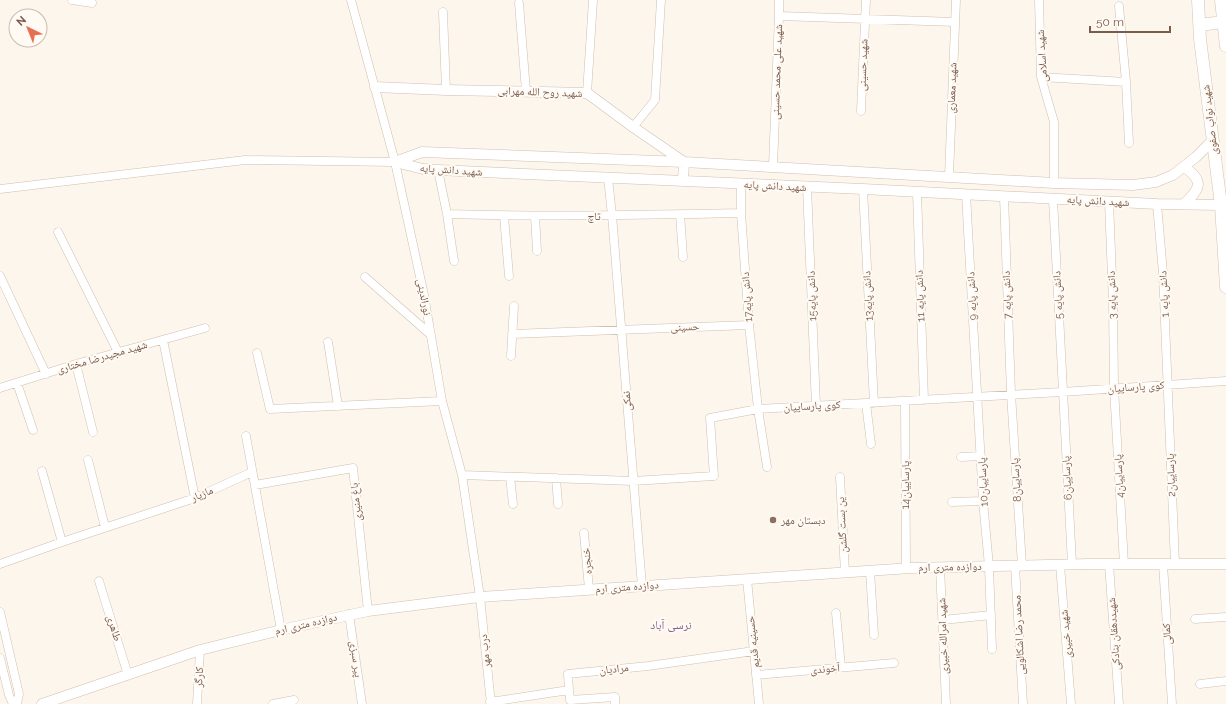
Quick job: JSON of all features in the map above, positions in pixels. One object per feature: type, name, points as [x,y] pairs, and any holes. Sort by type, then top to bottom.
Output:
[{"type":"main road","name":"شهید نواب صفوی","points":[[1198,0],[1212,141],[1221,205],[1226,287]]},
{"type":"main road","points":[[1221,0],[1226,46]]},
{"type":"main road","points":[[1200,25],[1223,22]]},
{"type":"street","points":[[72,0],[92,3]]},
{"type":"street","name":"نورالدینی","points":[[351,0],[396,162],[424,295],[442,401],[462,475],[480,597]]},
{"type":"street","points":[[587,93],[593,0]]},
{"type":"street","points":[[633,127],[655,100],[661,0]]},
{"type":"street","points":[[779,0],[779,16]]},
{"type":"street","name":"شهید حسینی","points":[[862,111],[866,0]]},
{"type":"street","name":"شهید معماری","points":[[949,176],[956,0]]},
{"type":"street","name":"شهید اسلامی","points":[[1039,0],[1041,77],[1054,122],[1054,182]]},
{"type":"street","points":[[519,3],[526,92]]},
{"type":"street","points":[[1119,6],[1126,82],[1129,143]]},
{"type":"street","points":[[443,12],[446,90]]},
{"type":"street","name":"شهید علی محمد حسینی","points":[[773,166],[779,16],[955,22]]},
{"type":"street","points":[[1041,77],[1126,82]]},
{"type":"street","name":"شهید روح الله مهرابی","points":[[375,87],[587,93],[684,162]]},
{"type":"street","name":"شهید دانش پایه","points":[[396,162],[422,152],[773,166],[1133,185],[1156,182],[1173,175],[1212,141]]},
{"type":"street","points":[[0,190],[245,160],[396,162]]},
{"type":"street","name":"شهید دانش پایه","points":[[396,162],[423,169],[438,170],[1157,204],[1221,205]]},
{"type":"street","points":[[683,182],[684,162]]},
{"type":"street","points":[[1184,167],[1194,174],[1198,180],[1197,188],[1194,194],[1184,204]]},
{"type":"street","points":[[438,170],[447,214],[454,261]]},
{"type":"street","name":"نمکی","points":[[608,178],[642,586]]},
{"type":"street","name":"دانش پایه17","points":[[741,184],[741,213],[749,325],[758,409],[767,467]]},
{"type":"street","name":"دانش پایه15","points":[[807,187],[816,406]]},
{"type":"street","name":"دانش پایه13","points":[[863,189],[871,444]]},
{"type":"street","name":"دانش پایه 11","points":[[917,192],[924,400]]},
{"type":"street","name":"دانش پایه 9","points":[[966,194],[977,397]]},
{"type":"street","name":"دانش پایه 7","points":[[1004,196],[1011,394]]},
{"type":"street","name":"دانش پایه 5","points":[[1053,199],[1062,392]]},
{"type":"street","name":"دانش پایه 3","points":[[1109,201],[1113,303],[1114,388]]},
{"type":"street","name":"دانش پایه 1","points":[[1157,204],[1163,273],[1168,385]]},
{"type":"street","name":"تاچ","points":[[447,214],[504,216],[612,216],[741,213]]},
{"type":"street","points":[[680,214],[683,257]]},
{"type":"street","points":[[504,216],[509,276]]},
{"type":"street","points":[[535,216],[537,251]]},
{"type":"street","points":[[58,232],[118,352]]},
{"type":"street","points":[[0,276],[46,374]]},
{"type":"street","points":[[365,277],[430,335]]},
{"type":"street","points":[[511,356],[514,306]]},
{"type":"street","name":"حسینی","points":[[512,334],[749,325]]},
{"type":"street","name":"شهید مجیدرضا مختاری","points":[[0,388],[76,364],[205,328]]},
{"type":"street","points":[[163,340],[195,498]]},
{"type":"street","points":[[328,342],[338,406]]},
{"type":"street","points":[[257,353],[270,409],[442,401]]},
{"type":"street","points":[[76,364],[93,432]]},
{"type":"street","name":"کوی پارساییان","points":[[462,475],[633,481],[714,476],[710,418],[758,409],[905,402],[1226,381]]},
{"type":"street","points":[[17,383],[33,430]]},
{"type":"street","name":"پارساییان2","points":[[1168,385],[1175,564]]},
{"type":"street","name":"پارساییان4","points":[[1114,388],[1124,564]]},
{"type":"street","name":"پارساییان6","points":[[1062,392],[1072,564]]},
{"type":"street","name":"پارساییان8","points":[[1011,394],[1018,566]]},
{"type":"street","name":"پارساییان10","points":[[977,397],[983,501],[989,566],[992,649]]},
{"type":"street","name":"پارساییان14","points":[[905,402],[906,568]]},
{"type":"street","points":[[246,436],[281,630]]},
{"type":"street","points":[[961,457],[981,456]]},
{"type":"street","points":[[88,460],[105,527]]},
{"type":"street","name":"باغ منیری","points":[[255,485],[353,468],[368,611]]},
{"type":"street","points":[[42,471],[62,542]]},
{"type":"street","name":"مازیار","points":[[0,564],[105,527],[195,498],[252,472]]},
{"type":"street","points":[[510,476],[513,504]]},
{"type":"street","name":"ین بست گلشن","points":[[840,477],[845,573]]},
{"type":"street","points":[[556,478],[558,504]]},
{"type":"street","points":[[952,502],[983,501]]},
{"type":"street","name":"خنجره","points":[[584,533],[589,589]]},
{"type":"street","name":"دوازده متری ارم","points":[[42,704],[200,650],[281,630],[349,614],[480,597],[906,568],[1060,564],[1226,564]]},
{"type":"street","name":"شهید خبیری","points":[[1060,564],[1071,704]]},
{"type":"street","name":"شهیددهقان بنادکی","points":[[1109,564],[1119,704]]},
{"type":"street","name":"کمالی","points":[[1163,564],[1172,704]]},
{"type":"street","name":"محمد رضا اشکالویی","points":[[1018,566],[1023,704]]},
{"type":"street","name":"شهید امرالله خبیری","points":[[940,567],[946,704]]},
{"type":"street","points":[[870,571],[874,635]]},
{"type":"street","name":"حسینیه قدیم","points":[[746,579],[759,704]]},
{"type":"street","name":"طاهری","points":[[99,581],[128,675]]},
{"type":"street","name":"درب مهر","points":[[480,597],[490,703]]},
{"type":"street","points":[[0,612],[18,694],[17,704]]},
{"type":"street","points":[[836,613],[841,667]]},
{"type":"street","name":"پیر سبزی","points":[[349,614],[362,704]]},
{"type":"street","points":[[943,620],[991,615]]},
{"type":"street","points":[[1195,619],[1226,617]]},
{"type":"street","name":"کارگر","points":[[197,704],[200,650]]},
{"type":"street","name":"مرادیان","points":[[569,690],[568,674],[648,666],[754,651]]},
{"type":"street","points":[[0,658],[9,695],[13,704]]},
{"type":"street","name":"آخوندی","points":[[756,675],[894,663]]},
{"type":"street","points":[[1200,684],[1226,681]]},
{"type":"street","points":[[490,703],[569,690],[570,700],[615,697],[615,704]]},
{"type":"street","points":[[273,704],[294,700]]},
{"type":"place","name":"دبستان مهر","points":[[773,520]]},
{"type":"district","name":"نرسی آباد","points":[[671,625]]}]
